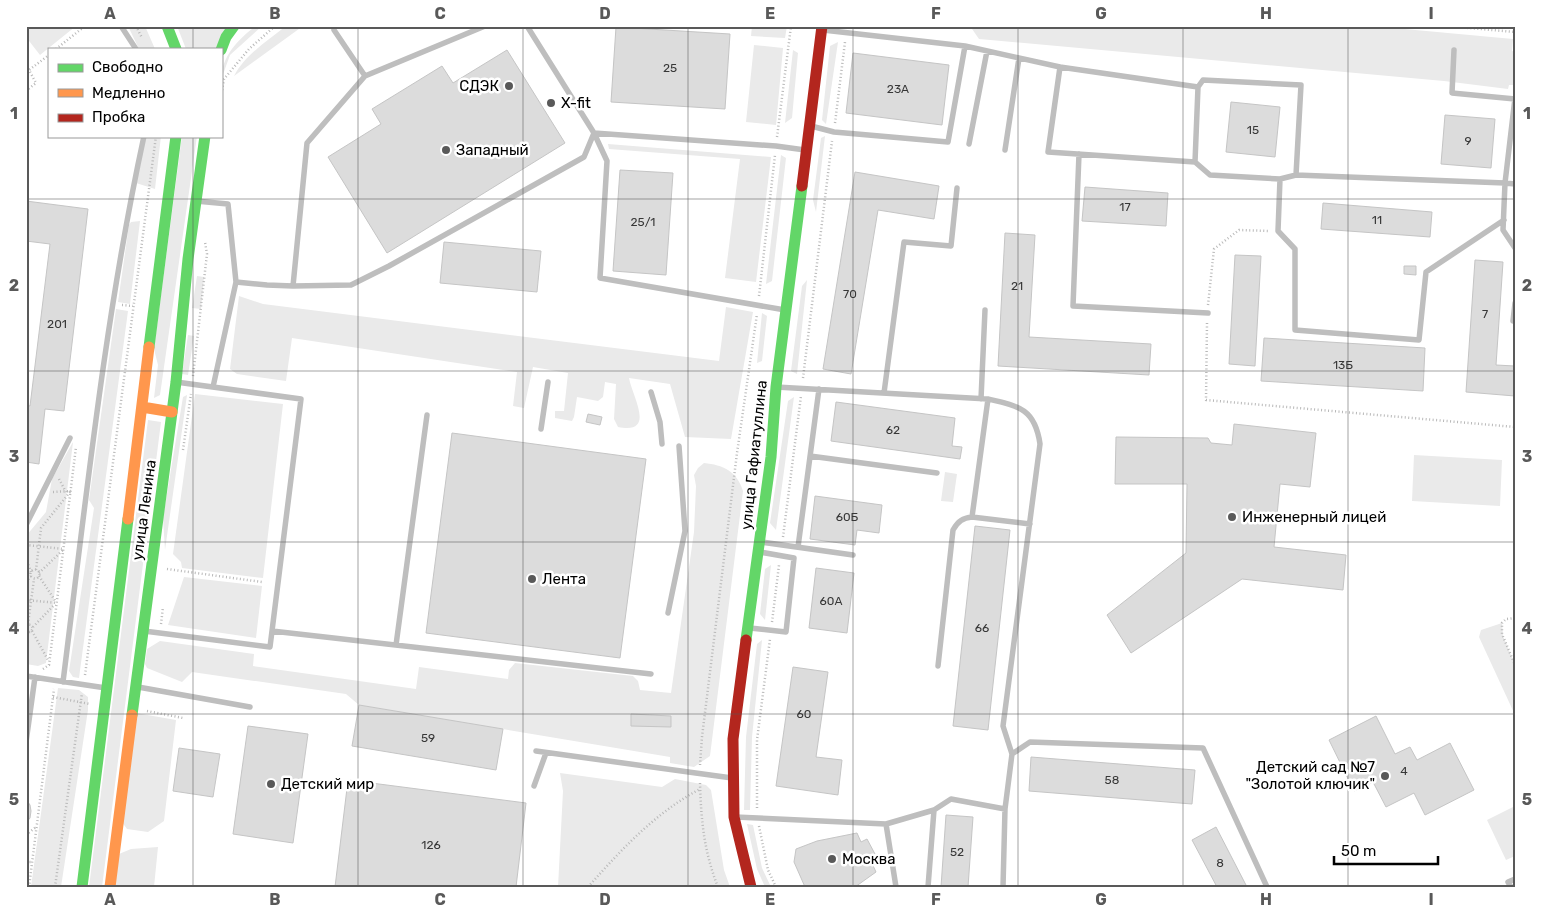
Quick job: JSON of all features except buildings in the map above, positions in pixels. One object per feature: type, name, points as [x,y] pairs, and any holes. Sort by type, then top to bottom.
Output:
[{"type":"main road","points":[[167,26],[176,48]]},
{"type":"main road","points":[[222,48],[226,37],[234,26]]},
{"type":"main road","name":"улица Гафиатуллина","points":[[750,887],[734,817],[733,739],[759,547],[776,387],[821,28]]},
{"type":"main road","name":"улица Ленина","points":[[82,887],[176,138]]},
{"type":"main road","name":"улица Ленина","points":[[110,887],[176,382],[181,314],[194,201],[205,138]]},
{"type":"main road","points":[[142,407],[172,412]]},
{"type":"lane","points":[[121,26],[135,48]]},
{"type":"lane","points":[[293,286],[307,143],[365,76],[485,26]]},
{"type":"lane","points":[[527,26],[594,133],[607,161],[600,278],[786,310]]},
{"type":"lane","points":[[821,28],[964,46],[1060,67],[1198,87]]},
{"type":"lane","points":[[334,30],[365,76]]},
{"type":"lane","points":[[810,126],[834,132],[948,142],[964,46]]},
{"type":"lane","points":[[1454,50],[1452,93],[1515,98],[1505,183],[1503,230],[1515,248]]},
{"type":"lane","points":[[969,144],[987,51]]},
{"type":"lane","points":[[1005,150],[1019,58]]},
{"type":"lane","points":[[1060,67],[1048,152],[1195,162],[1210,175],[1280,178],[1296,175],[1515,184]]},
{"type":"lane","points":[[1195,162],[1198,87],[1203,80],[1301,85],[1296,175]]},
{"type":"lane","points":[[594,133],[776,146],[807,150]]},
{"type":"lane","points":[[236,282],[293,286],[351,285],[389,266],[584,157],[594,133]]},
{"type":"lane","points":[[64,682],[96,415],[131,196],[144,138]]},
{"type":"lane","points":[[1079,154],[1073,306],[1208,313]]},
{"type":"lane","points":[[1280,178],[1278,231],[1295,250],[1295,330],[1419,340],[1426,272],[1504,220]]},
{"type":"lane","points":[[884,393],[904,242],[951,246],[957,188]]},
{"type":"lane","points":[[194,201],[228,204],[236,282],[213,387]]},
{"type":"lane","points":[[1515,303],[1513,321],[1515,321]]},
{"type":"lane","points":[[981,399],[984,310]]},
{"type":"lane","points":[[143,631],[270,647],[301,399],[176,382]]},
{"type":"lane","points":[[541,429],[548,382]]},
{"type":"lane","points":[[776,387],[988,399],[1020,408],[1028,415],[1038,432],[1040,444],[1003,726],[1012,754],[1005,809],[1003,887]]},
{"type":"lane","points":[[798,547],[819,389]]},
{"type":"lane","points":[[651,392],[660,422],[662,444]]},
{"type":"lane","points":[[972,517],[988,399]]},
{"type":"lane","points":[[396,645],[427,415]]},
{"type":"lane","points":[[26,525],[70,438]]},
{"type":"lane","points":[[668,613],[685,531],[679,446]]},
{"type":"lane","points":[[810,456],[937,473]]},
{"type":"lane","points":[[938,666],[953,530],[960,521],[972,517],[1030,524]]},
{"type":"lane","points":[[759,547],[782,545],[853,555]]},
{"type":"lane","points":[[748,627],[786,632],[794,558],[780,556],[759,547]]},
{"type":"lane","points":[[272,631],[651,674]]},
{"type":"lane","points":[[26,676],[108,688]]},
{"type":"lane","points":[[26,742],[34,677]]},
{"type":"lane","points":[[136,686],[250,707]]},
{"type":"lane","points":[[1012,754],[1030,742],[1203,748],[1267,887]]},
{"type":"lane","points":[[536,751],[700,775],[734,778]]},
{"type":"lane","points":[[534,786],[546,752]]},
{"type":"lane","points":[[734,817],[886,824],[934,810],[951,799],[1005,809]]},
{"type":"lane","points":[[928,887],[934,810]]},
{"type":"lane","points":[[886,824],[896,887]]},
{"type":"lane","points":[[1511,887],[1508,882],[1515,879]]},
{"type":"path","points":[[57,48],[85,26]]},
{"type":"path","points":[[222,91],[224,79],[249,49],[276,26]]},
{"type":"path","points":[[718,887],[706,851],[701,815],[700,775],[702,737],[792,26]]},
{"type":"path","points":[[1446,26],[1515,32]]},
{"type":"path","points":[[782,545],[846,31]]},
{"type":"path","points":[[26,91],[36,83],[27,70],[48,56]]},
{"type":"path","points":[[55,887],[156,138]]},
{"type":"path","points":[[1278,231],[1239,230],[1214,249],[1208,313],[1206,400],[1515,427]]},
{"type":"path","points":[[192,384],[206,266]]},
{"type":"path","points":[[42,669],[48,665],[49,661],[77,448],[70,438]]},
{"type":"path","points":[[50,492],[71,492]]},
{"type":"path","points":[[56,603],[38,573],[41,528],[71,492]]},
{"type":"path","points":[[26,545],[64,549]]},
{"type":"path","points":[[33,627],[27,624],[34,579],[64,549]]},
{"type":"path","points":[[776,887],[768,870],[757,819],[757,740],[780,556]]},
{"type":"path","points":[[26,558],[34,579]]},
{"type":"path","points":[[167,569],[262,582]]},
{"type":"path","points":[[26,582],[31,574],[38,573]]},
{"type":"path","points":[[26,600],[56,603]]},
{"type":"path","points":[[49,661],[32,631],[33,627],[56,603]]},
{"type":"path","points":[[1515,618],[1506,619],[1502,623],[1502,634],[1515,665]]},
{"type":"path","points":[[26,660],[27,632],[32,631]]},
{"type":"path","points":[[29,887],[55,680]]},
{"type":"path","points":[[53,698],[90,704]]},
{"type":"path","points":[[147,711],[183,718]]},
{"type":"path","points":[[588,887],[644,828],[681,799],[700,789]]},
{"type":"path","points":[[26,835],[36,827]]},
{"type":"path","points":[[26,862],[32,862]]},
{"type":"shaded area","points":[[26,26],[76,26],[40,55],[26,37]]},
{"type":"shaded area","points":[[128,26],[145,26],[155,48],[139,48]]},
{"type":"shaded area","points":[[177,26],[229,26],[216,48],[186,48]]},
{"type":"shaded area","points":[[256,26],[262,26],[230,55],[222,77],[227,56],[243,37]]},
{"type":"shaded area","points":[[286,26],[303,26],[234,76],[250,55]]},
{"type":"shaded area","points":[[752,26],[787,26],[785,38],[751,36]]},
{"type":"shaded area","points":[[970,26],[1372,26],[1513,39],[1512,51],[1515,52],[1515,76],[1513,85],[1509,85],[1508,89],[1444,81],[979,39]]},
{"type":"shaded area","points":[[838,42],[826,124],[822,120],[830,46]]},
{"type":"shaded area","points":[[754,45],[783,48],[776,125],[746,122]]},
{"type":"shaded area","points":[[793,50],[798,53],[792,118],[785,123]]},
{"type":"shaded area","points":[[825,136],[816,212],[813,200],[821,138]]},
{"type":"shaded area","points":[[146,138],[161,138],[155,189],[136,183]]},
{"type":"shaded area","points":[[182,138],[197,138],[160,395],[154,398],[158,365],[154,349]]},
{"type":"shaded area","points":[[608,144],[771,157],[756,282],[725,278],[740,159],[609,149]]},
{"type":"shaded area","points":[[781,155],[786,158],[772,281],[766,284]]},
{"type":"shaded area","points":[[140,221],[130,304],[118,302],[129,225],[131,222]]},
{"type":"shaded area","points":[[197,276],[204,277],[201,309],[192,308]]},
{"type":"shaded area","points":[[807,280],[797,374],[791,371],[802,286]]},
{"type":"shaded area","points":[[239,296],[263,304],[719,361],[726,307],[753,312],[731,439],[685,437],[670,384],[629,378],[639,412],[637,425],[630,428],[618,427],[614,419],[616,384],[605,382],[603,397],[598,401],[577,397],[572,421],[555,418],[555,411],[564,411],[568,373],[533,367],[524,408],[513,406],[517,372],[292,338],[286,381],[237,374],[230,369]]},
{"type":"shaded area","points":[[116,309],[128,311],[79,678],[73,677],[69,671],[94,508],[89,500]]},
{"type":"shaded area","points":[[762,313],[767,316],[762,361],[757,363]]},
{"type":"shaded area","points":[[188,335],[194,336],[188,375],[182,374]]},
{"type":"shaded area","points":[[195,394],[283,404],[263,578],[182,568],[181,562],[173,554]]},
{"type":"shaded area","points":[[187,395],[165,550],[163,518],[183,397]]},
{"type":"shaded area","points":[[794,397],[776,530],[770,523],[788,401]]},
{"type":"shaded area","points":[[148,420],[161,422],[102,887],[89,887]]},
{"type":"shaded area","points":[[73,442],[46,663],[38,666],[26,664],[26,536],[46,512],[52,479]]},
{"type":"shaded area","points":[[1414,455],[1502,460],[1500,506],[1412,501]]},
{"type":"shaded area","points":[[704,463],[717,465],[728,470],[737,478],[743,491],[710,756],[694,767],[670,763],[670,757],[359,705],[346,694],[192,672],[182,682],[147,668],[145,664],[147,649],[160,641],[254,654],[253,666],[416,689],[419,667],[508,679],[509,670],[515,663],[633,676],[638,681],[640,690],[671,693],[694,532],[696,486],[694,475]]},
{"type":"shaded area","points":[[945,472],[957,474],[953,502],[941,501]]},
{"type":"shaded area","points":[[771,565],[765,620],[760,614],[765,569]]},
{"type":"shaded area","points":[[184,577],[262,586],[256,638],[168,625]]},
{"type":"shaded area","points":[[1502,623],[1503,636],[1515,665],[1515,715],[1479,637],[1481,630]]},
{"type":"shaded area","points":[[762,640],[752,737],[750,810],[744,810],[746,737],[757,644]]},
{"type":"shaded area","points":[[58,688],[79,690],[88,697],[88,710],[61,887],[31,887]]},
{"type":"shaded area","points":[[136,713],[176,720],[164,821],[148,832],[127,829],[122,822]]},
{"type":"shaded area","points":[[560,773],[662,787],[675,779],[706,785],[711,790],[724,870],[730,887],[558,887],[563,791]]},
{"type":"shaded area","points":[[1515,806],[1515,856],[1506,860],[1487,820]]},
{"type":"shaded area","points":[[747,824],[753,825],[762,868],[771,887],[765,887],[757,869]]},
{"type":"shaded area","points":[[158,847],[154,887],[115,887],[119,854],[131,849]]},
{"type":"traffic: fast","points":[[167,26],[176,48]]},
{"type":"traffic: fast","points":[[222,48],[226,37],[234,26]]},
{"type":"traffic: fast","points":[[149,347],[176,138]]},
{"type":"traffic: fast","points":[[132,715],[176,382],[188,259],[205,138]]},
{"type":"traffic: fast","points":[[746,640],[771,457],[776,387],[802,186]]},
{"type":"traffic: fast","points":[[82,887],[128,519]]},
{"type":"traffic: slow","points":[[128,519],[149,347]]},
{"type":"traffic: slow","points":[[142,407],[172,412]]},
{"type":"traffic: slow","points":[[110,887],[132,715]]},
{"type":"traffic: jam","points":[[802,186],[822,26]]},
{"type":"traffic: jam","points":[[746,640],[733,739],[734,817],[751,887]]},
{"type":"place","name":"СДЭК","points":[[509,86]]},
{"type":"place","name":"X-fit","points":[[551,103]]},
{"type":"place","name":"Западный","points":[[446,150]]},
{"type":"place","name":"Инженерный лицей","points":[[1232,517]]},
{"type":"place","name":"Лента","points":[[532,579]]},
{"type":"place","name":"Детский сад №7 \"Золотой ключик\"","points":[[1385,776]]},
{"type":"place","name":"Детский мир","points":[[271,784]]},
{"type":"place","name":"Москва","points":[[832,859]]}]
